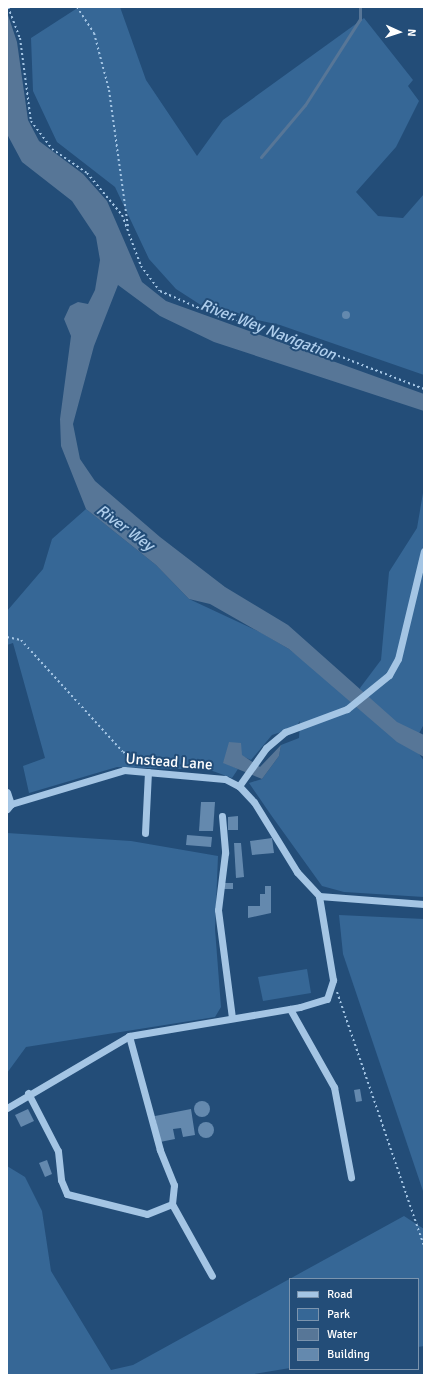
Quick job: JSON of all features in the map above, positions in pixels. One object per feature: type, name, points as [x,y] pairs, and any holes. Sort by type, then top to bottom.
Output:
[{"type":"street","points":[[7,1108],[28,1093],[129,1036],[290,1009],[327,999],[333,980],[319,896],[297,872],[275,834],[239,786],[266,748],[285,732],[347,709],[389,675],[398,659],[424,551]]},
{"type":"street","points":[[146,833],[148,768]]},
{"type":"street","name":"Unstead Lane","points":[[9,806],[124,770],[148,768],[193,774],[225,779],[239,786]]},
{"type":"street","points":[[7,792],[9,806]]},
{"type":"street","points":[[222,816],[225,853],[218,910],[232,1018]]},
{"type":"street","points":[[319,896],[424,904]]},
{"type":"street","points":[[290,1009],[334,1087],[351,1177]]},
{"type":"street","points":[[129,1036],[160,1150],[174,1185],[172,1204],[212,1276]]},
{"type":"street","points":[[28,1093],[58,1151],[61,1180],[67,1194],[147,1214],[172,1204]]},
{"type":"path","points":[[13,7],[9,8],[20,38],[31,121],[52,149],[87,173],[122,215],[141,266],[160,291],[172,298],[217,316],[265,328],[424,389]]},
{"type":"path","points":[[77,7],[94,33],[109,90],[128,230]]},
{"type":"path","points":[[7,637],[21,640],[122,752],[148,768]]},
{"type":"path","points":[[333,980],[424,1246]]},
{"type":"green space","points":[[79,7],[120,7],[146,80],[197,156],[223,120],[364,18],[413,80],[408,86],[419,101],[396,147],[356,192],[378,216],[403,218],[424,194],[424,375],[280,325],[207,309],[176,289],[149,259],[115,187],[57,142],[33,91],[31,38]]},
{"type":"green space","points":[[424,487],[424,724],[413,745],[424,761],[424,897],[344,892],[322,886],[271,815],[249,783],[262,779],[279,756],[281,745],[299,738],[300,721],[296,727],[272,735],[251,760],[242,756],[223,762],[238,769],[232,778],[210,770],[117,767],[29,793],[23,766],[45,758],[13,643],[7,645],[7,611],[43,569],[52,539],[86,509],[156,565],[189,599],[260,632],[289,649],[364,708],[360,688],[381,660],[389,572],[417,528]]},
{"type":"green space","points":[[7,833],[131,841],[218,856],[215,929],[221,1007],[215,1017],[26,1047],[7,1073]]},
{"type":"green space","points":[[339,915],[424,919],[424,1194],[343,954]]},
{"type":"green space","points":[[307,969],[311,993],[263,1001],[258,977]]},
{"type":"green space","points":[[7,1166],[25,1177],[42,1211],[51,1271],[111,1370],[133,1365],[289,1279],[289,1368],[248,1375],[7,1375]]},
{"type":"green space","points":[[404,1216],[424,1229],[424,1346],[419,1347],[419,1278],[291,1278]]},
{"type":"water","name":"River Wey","points":[[7,12],[17,42],[28,120],[39,141],[83,174],[107,201],[142,282],[166,301],[424,394],[424,411],[214,342],[160,316],[118,285],[94,346],[73,424],[80,459],[95,481],[160,537],[225,587],[288,625],[397,722],[424,735],[424,757],[397,742],[289,649],[210,604],[189,599],[156,565],[86,509],[61,446],[60,419],[71,336],[64,319],[70,306],[78,302],[88,304],[95,290],[100,260],[96,237],[72,201],[22,162],[7,134]]},
{"type":"water","points":[[229,742],[241,743],[242,755],[260,767],[281,745],[279,756],[262,779],[223,763]]},
{"type":"building","points":[[344,311],[348,311],[350,315],[348,319],[344,319],[342,317],[342,313]]},
{"type":"building","points":[[201,802],[215,802],[213,831],[199,831]]},
{"type":"building","points":[[238,816],[238,830],[228,830],[228,817]]},
{"type":"building","points":[[187,835],[212,837],[211,847],[186,845]]},
{"type":"building","points":[[272,838],[274,853],[252,855],[250,841]]},
{"type":"building","points":[[234,843],[241,843],[244,877],[236,878]]},
{"type":"building","points":[[224,883],[233,883],[233,889],[224,889]]},
{"type":"building","points":[[265,886],[271,886],[271,913],[248,918],[248,906],[260,906],[260,894],[265,894]]},
{"type":"building","points":[[360,1089],[362,1101],[356,1102],[354,1090]]},
{"type":"building","points":[[202,1101],[209,1106],[210,1109],[205,1116],[202,1117],[195,1112],[194,1109],[199,1102]]},
{"type":"building","points":[[28,1109],[34,1121],[21,1127],[15,1115]]},
{"type":"building","points":[[191,1109],[195,1135],[183,1137],[181,1128],[173,1129],[175,1139],[160,1142],[155,1116]]},
{"type":"building","points":[[206,1122],[213,1127],[214,1130],[209,1137],[206,1138],[199,1133],[198,1130],[203,1123]]},
{"type":"building","points":[[47,1160],[52,1174],[45,1177],[39,1163]]},
{"type":"waterway","points":[[261,157],[305,105],[360,19],[360,7]]},
{"type":"water label","name":"River Wey Navigation","points":[[268,330]]}]
